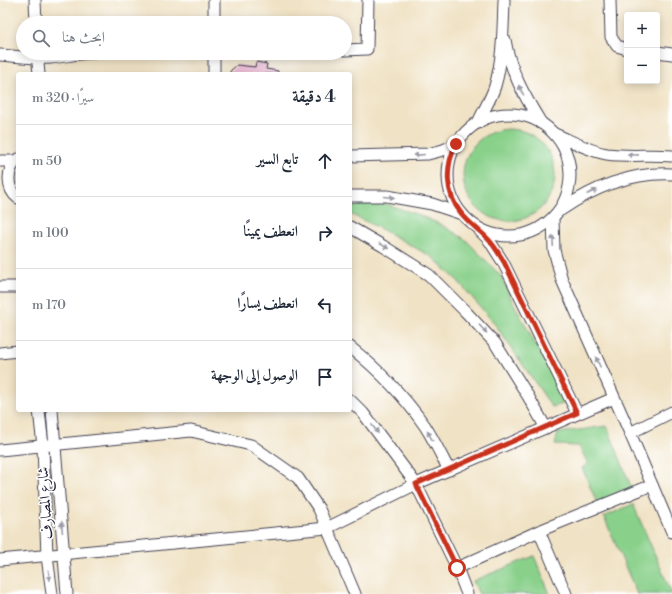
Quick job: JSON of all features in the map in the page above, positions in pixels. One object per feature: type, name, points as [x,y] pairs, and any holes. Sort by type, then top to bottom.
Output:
[{"type":"street","points":[[35,0],[36,16]]},
{"type":"street","points":[[214,0],[214,16]]},
{"type":"street","points":[[352,50],[367,49],[368,0]]},
{"type":"street","points":[[478,123],[494,88],[501,50],[504,0]]},
{"type":"street","points":[[610,0],[611,37],[617,46],[624,48]]},
{"type":"street","points":[[503,28],[507,50],[519,87],[541,124]]},
{"type":"street","points":[[660,52],[672,54]]},
{"type":"street","points":[[0,55],[16,55]]},
{"type":"street","points":[[37,60],[39,72]]},
{"type":"street","points":[[214,60],[214,72]]},
{"type":"street","points":[[577,413],[504,262],[489,240],[462,214],[452,198],[448,180],[450,161],[456,144],[466,132],[478,123],[491,117],[513,115],[528,117],[541,124],[554,134],[588,149],[605,154],[672,156]]},
{"type":"street","points":[[554,134],[565,150],[571,177],[564,204],[556,215],[554,250],[562,280],[672,532]]},
{"type":"street","points":[[352,156],[428,154],[443,150],[456,144]]},
{"type":"street","points":[[0,161],[16,160]]},
{"type":"street","points":[[16,161],[11,168],[9,175],[11,190],[16,197]]},
{"type":"street","points":[[475,226],[483,231],[501,236],[520,236],[538,230],[556,215],[586,195],[615,183],[644,175],[672,174]]},
{"type":"street","points":[[0,192],[16,198]]},
{"type":"street","points":[[352,196],[388,196],[432,204],[462,214]]},
{"type":"street","points":[[352,228],[429,275],[465,311],[495,342],[546,428]]},
{"type":"street","points":[[0,287],[16,287]]},
{"type":"street","points":[[352,349],[390,383],[407,403],[425,427],[449,470]]},
{"type":"street","points":[[0,353],[16,351]]},
{"type":"street","points":[[0,560],[64,555],[327,528],[416,484],[614,398]]},
{"type":"street","points":[[352,402],[363,413],[416,484],[457,568],[467,594]]},
{"type":"street","points":[[39,412],[43,446],[47,556],[52,594]]},
{"type":"street","name":"شارع المصارف","points":[[52,412],[68,594]]},
{"type":"street","points":[[630,433],[672,412]]},
{"type":"street","points":[[0,450],[191,431],[250,445],[298,478],[319,509],[355,594]]},
{"type":"street","points":[[457,568],[539,531],[652,485]]},
{"type":"street","points":[[539,531],[566,594]]},
{"type":"green space","points":[[509,129],[527,132],[542,142],[552,157],[555,175],[552,193],[542,208],[527,218],[509,221],[491,218],[476,208],[466,193],[463,175],[466,157],[476,142],[491,132]]},
{"type":"green space","points":[[383,203],[440,224],[465,239],[501,276],[512,300],[567,403],[552,407],[494,323],[458,281],[432,257],[352,215],[352,207],[360,205]]},
{"type":"green space","points":[[607,426],[632,489],[597,503],[582,468],[588,464],[579,446],[555,445],[558,433]]},
{"type":"green space","points":[[633,504],[672,594],[637,594],[604,517]]},
{"type":"green space","points":[[534,556],[550,594],[479,594],[473,581]]},
{"type":"building","points":[[256,62],[267,64],[266,69],[278,72],[230,72],[237,65],[255,67]]},
{"type":"route","points":[[456,144],[452,152],[448,170],[448,180],[452,198],[462,214],[489,240],[504,262],[577,413],[546,428],[416,484],[457,568]]}]
